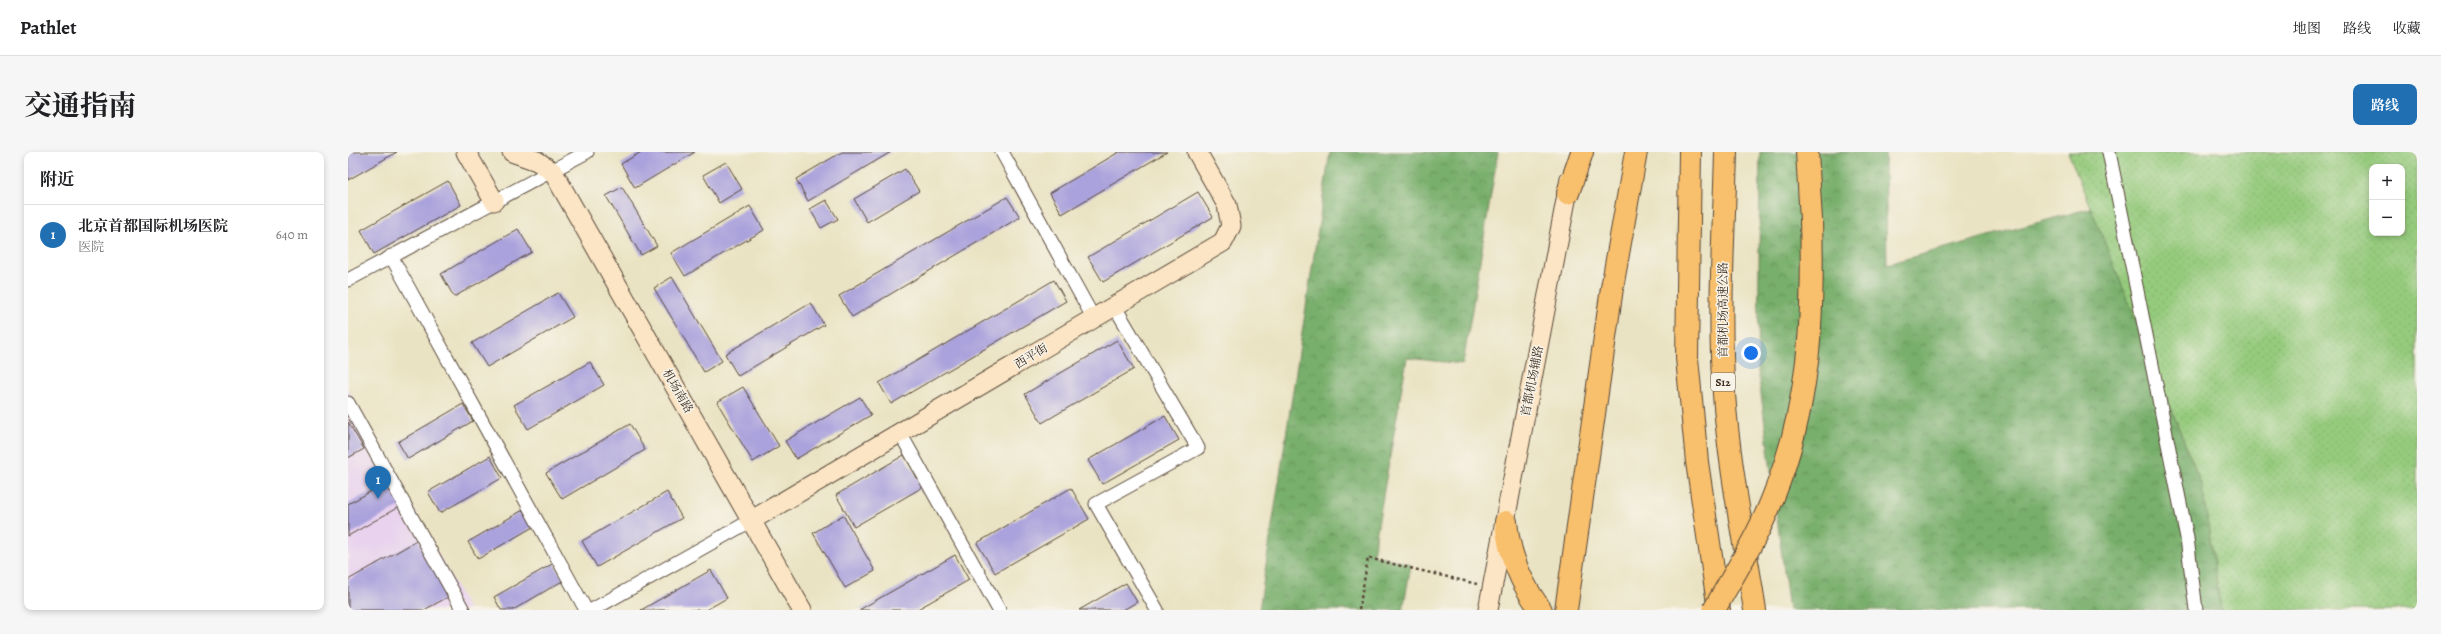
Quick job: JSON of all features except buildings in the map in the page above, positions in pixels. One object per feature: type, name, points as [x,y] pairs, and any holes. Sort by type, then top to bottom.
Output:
[{"type":"highway","points":[[1568,193],[1582,152]]},
{"type":"highway","points":[[1566,610],[1612,288],[1636,152]]},
{"type":"highway","points":[[1690,152],[1687,358],[1698,469],[1719,610]]},
{"type":"highway","name":"首都机场高速公路","points":[[1726,152],[1722,287],[1723,382],[1755,610]]},
{"type":"highway","points":[[1714,610],[1772,501],[1786,460],[1808,362],[1812,315],[1811,220],[1806,152]]},
{"type":"highway","points":[[1506,522],[1507,541],[1519,573],[1541,610]]},
{"type":"street","points":[[466,152],[494,202]]},
{"type":"street","name":"机场南路","points":[[512,152],[537,161],[553,172],[802,610]]},
{"type":"street","name":"机场南路","points":[[553,152],[553,172]]},
{"type":"street","points":[[350,275],[391,256],[553,172],[587,152]]},
{"type":"street","points":[[1002,152],[1094,319]]},
{"type":"street","name":"西平街","points":[[752,520],[1223,242],[1230,226],[1227,205],[1197,152]]},
{"type":"street","name":"首都机场辅路","points":[[1488,610],[1506,522],[1575,152]]},
{"type":"street","points":[[2109,152],[2187,538],[2196,610]]},
{"type":"street","points":[[391,256],[586,610]]},
{"type":"street","points":[[1114,307],[1198,448],[1096,504],[1157,610]]},
{"type":"street","points":[[348,404],[463,610]]},
{"type":"street","points":[[900,433],[999,610]]},
{"type":"street","points":[[592,610],[752,520]]},
{"type":"path","points":[[1359,610],[1368,558],[1479,584]]},
{"type":"shaded area","points":[[348,389],[469,610],[348,610]]},
{"type":"green space","points":[[1330,152],[1498,152],[1463,364],[1407,358],[1373,554],[1411,565],[1403,610],[1259,610]]},
{"type":"green space","points":[[1760,152],[1885,152],[1887,264],[2091,208],[2202,486],[2221,610],[1789,610],[1758,371]]},
{"type":"green space","points":[[2068,152],[2417,152],[2417,610],[2221,610],[2202,486]]},
{"type":"place","name":"北京首都国际机场医院","points":[[378,499]]}]
